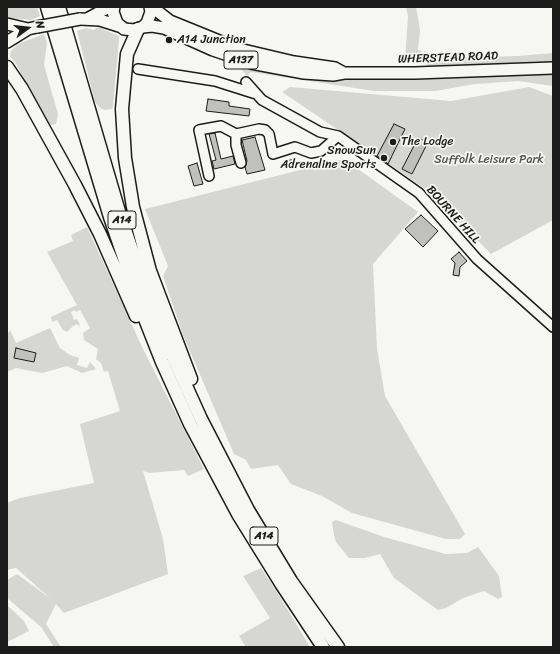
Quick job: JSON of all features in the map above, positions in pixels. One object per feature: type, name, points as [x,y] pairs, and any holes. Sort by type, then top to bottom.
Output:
[{"type":"highway","name":"A14","points":[[48,7],[110,217],[145,319],[162,362],[190,424],[238,514],[323,647]]},
{"type":"highway","name":"A14","points":[[59,7],[118,208],[149,300],[201,419],[248,510],[291,581],[338,647]]},
{"type":"highway","name":"A14","points":[[140,28],[126,54],[122,109],[125,158],[133,207],[150,271],[195,390],[201,419]]},
{"type":"highway","name":"A14","points":[[7,67],[22,89],[75,185],[100,234],[148,344],[162,362]]},
{"type":"main road","points":[[7,31],[7,41],[32,28],[84,19],[109,7]]},
{"type":"main road","points":[[114,7],[114,18],[122,27]]},
{"type":"main road","points":[[140,28],[150,19],[151,7]]},
{"type":"main road","name":"WHERSTEAD ROAD","points":[[151,7],[170,21],[223,43],[277,59],[335,68],[344,73]]},
{"type":"main road","name":"WHERSTEAD ROAD","points":[[84,19],[104,21],[129,30],[159,27],[232,58],[274,69],[333,75],[344,73],[415,73],[553,68]]},
{"type":"main road","points":[[7,24],[32,28]]},
{"type":"street","points":[[138,69],[215,81],[257,94]]},
{"type":"street","name":"BOURNE HILL","points":[[246,82],[262,100],[320,132],[338,136],[419,193],[477,259],[553,327]]},
{"type":"street","points":[[209,176],[200,130],[221,126],[236,134],[259,129],[265,130],[269,134],[273,154],[294,147],[311,153],[321,151],[338,136]]},
{"type":"street","points":[[236,134],[236,145],[241,163]]},
{"type":"green space","points":[[7,7],[37,7],[40,16],[31,20],[11,18],[7,16]]},
{"type":"green space","points":[[406,7],[416,7],[420,30],[418,50],[422,51],[418,61],[405,62],[408,16]]},
{"type":"green space","points":[[98,27],[119,36],[113,106],[112,109],[104,110],[95,102],[77,31],[86,28],[94,30]]},
{"type":"green space","points":[[44,34],[47,43],[44,65],[58,114],[56,124],[52,125],[49,124],[33,98],[17,65],[10,56],[11,51],[18,44]]},
{"type":"green space","points":[[424,51],[436,56],[479,57],[553,53],[553,63],[427,66]]},
{"type":"green space","points":[[236,63],[341,79],[553,74],[553,86],[518,81],[475,84],[435,91],[374,91],[251,72],[247,76]]},
{"type":"green space","name":"Suffolk Leisure Park","points":[[290,87],[451,101],[529,87],[553,96],[553,220],[491,254],[430,192],[282,92]]},
{"type":"green space","points":[[344,159],[418,212],[373,264],[377,349],[385,396],[465,534],[460,539],[446,539],[352,513],[322,496],[291,484],[278,465],[251,469],[246,460],[234,454],[183,335],[163,276],[168,266],[145,209]]},
{"type":"green space","points":[[87,227],[144,351],[204,469],[188,476],[184,470],[149,473],[143,471],[163,539],[168,574],[64,613],[56,604],[46,624],[61,647],[54,647],[41,627],[7,598],[7,580],[17,574],[51,599],[16,568],[7,570],[7,503],[20,498],[94,483],[80,424],[120,411],[108,371],[104,372],[101,363],[96,359],[98,349],[84,340],[83,333],[90,328],[80,310],[71,312],[74,320],[77,319],[80,325],[79,326],[77,324],[73,326],[67,332],[63,330],[57,320],[52,322],[51,317],[77,305],[47,252],[73,241],[71,235]]},
{"type":"green space","points":[[50,328],[60,348],[70,355],[79,358],[77,365],[87,368],[90,362],[96,369],[82,373],[67,366],[42,373],[16,368],[7,372],[7,335],[10,330],[16,343]]},
{"type":"green space","points":[[336,520],[384,537],[446,554],[467,553],[478,547],[499,576],[502,597],[498,599],[484,591],[463,598],[446,608],[438,610],[394,578],[380,554],[365,558],[349,558],[336,542],[332,522]]},
{"type":"green space","points":[[261,568],[310,647],[246,647],[239,636],[270,618],[243,576]]},
{"type":"green space","points":[[7,605],[24,621],[29,631],[7,642]]},
{"type":"building","points":[[208,99],[229,102],[229,106],[250,109],[249,116],[206,111]]},
{"type":"building","points":[[394,124],[405,129],[388,164],[377,156]]},
{"type":"building","points":[[215,133],[221,159],[233,156],[235,164],[214,169],[212,161],[216,160],[209,134]]},
{"type":"building","points":[[255,137],[265,170],[247,174],[245,167],[247,161],[242,140]]},
{"type":"building","points":[[418,138],[428,142],[412,174],[402,169]]},
{"type":"building","points":[[295,159],[297,166],[287,168],[286,161]]},
{"type":"building","points":[[197,163],[203,184],[194,186],[188,166]]},
{"type":"building","points":[[421,215],[438,231],[423,247],[405,229]]},
{"type":"building","points":[[459,252],[467,261],[460,267],[459,276],[453,275],[455,263],[451,259]]},
{"type":"building","points":[[16,348],[36,353],[34,362],[14,358]]},
{"type":"place","name":"A14 Junction","points":[[169,40]]},
{"type":"place","name":"The Lodge","points":[[393,142]]},
{"type":"place","name":"SnowSun Adrenaline Sports","points":[[384,158]]}]
